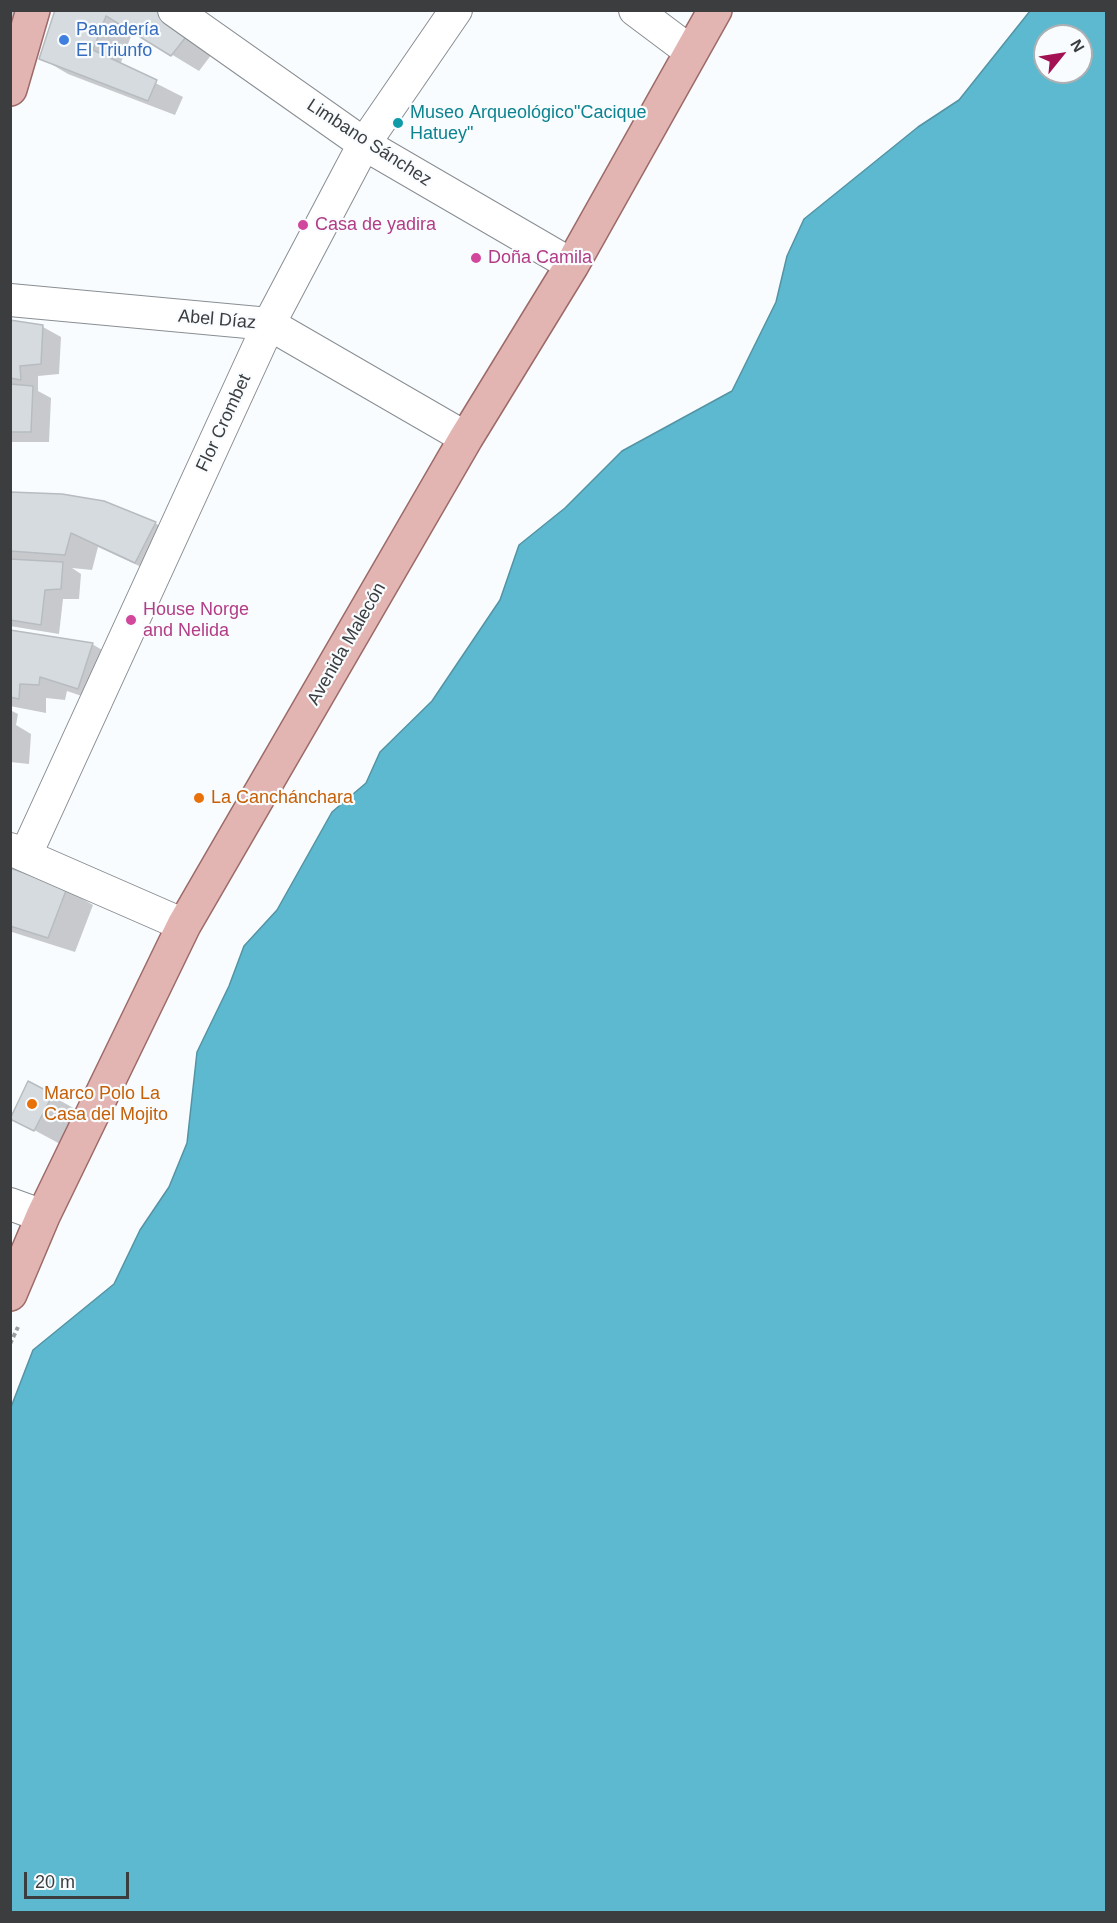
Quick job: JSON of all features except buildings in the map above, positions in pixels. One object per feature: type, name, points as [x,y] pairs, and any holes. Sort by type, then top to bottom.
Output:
[{"type":"main road","points":[[10,89],[33,10]]},
{"type":"main road","name":"Avenida Malecón","points":[[10,1294],[43,1216],[184,925],[466,438],[572,265],[715,10]]},
{"type":"street","name":"Limbano Sánchez","points":[[174,10],[364,144],[572,265]]},
{"type":"street","name":"Flor Crombet","points":[[18,851],[269,324],[364,144],[456,10]]},
{"type":"street","points":[[635,10],[691,52]]},
{"type":"street","name":"Abel Díaz","points":[[10,300],[269,324],[466,438]]},
{"type":"street","points":[[18,851],[184,925]]},
{"type":"street","points":[[10,1204],[43,1216]]},
{"type":"water","points":[[1030,11],[1106,11],[1106,1912],[11,1912],[11,1407],[33,1350],[114,1284],[140,1230],[169,1187],[187,1143],[197,1052],[229,986],[244,946],[277,910],[332,812],[366,783],[380,752],[432,701],[500,600],[519,545],[565,508],[622,451],[732,391],[776,302],[787,256],[804,219],[918,127],[959,100]]},
{"type":"place","name":"Panadería El Triunfo","points":[[64,40]]},
{"type":"place","name":"Museo Arqueológico\"Cacique Hatuey\"","points":[[398,123]]},
{"type":"place","name":"Casa de yadira","points":[[303,225]]},
{"type":"place","name":"Doña Camila","points":[[476,258]]},
{"type":"place","name":"House Norge and Nelida","points":[[131,620]]},
{"type":"place","name":"La Canchánchara","points":[[199,798]]},
{"type":"place","name":"Marco Polo La Casa del Mojito","points":[[32,1104]]}]
